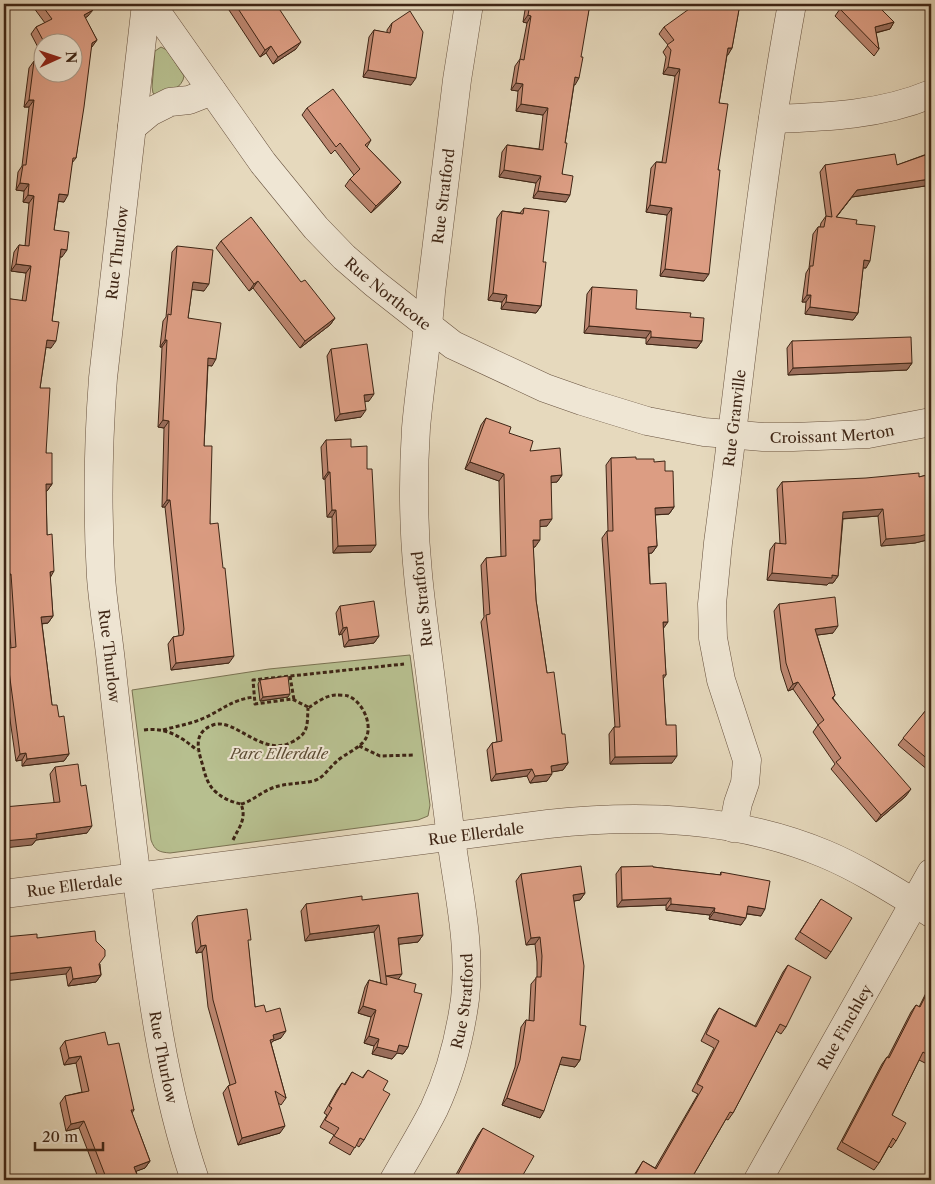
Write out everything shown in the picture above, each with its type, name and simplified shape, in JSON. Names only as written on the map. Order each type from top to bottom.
[{"type":"street","name":"Rue Thurlow","points":[[146,4],[103,378],[100,424],[99,506],[102,579],[136,878],[161,1041],[180,1128],[195,1180]]},
{"type":"street","name":"Rue Northcote","points":[[151,4],[263,163],[316,228],[344,257],[374,283],[452,345],[545,388],[582,401],[647,421],[704,432],[732,434]]},
{"type":"street","name":"Rue Stratford","points":[[394,1180],[440,1096],[454,1055],[463,1012],[466,983],[466,950],[418,574],[414,522],[414,469],[416,425],[429,326],[431,292],[457,80],[469,4]]},
{"type":"street","name":"Rue Granville","points":[[733,828],[738,803],[745,784],[747,760],[746,752],[731,714],[721,680],[713,638],[714,574],[773,119],[792,4]]},
{"type":"street","points":[[132,127],[150,112],[170,102],[189,100],[212,90]]},
{"type":"street","points":[[773,119],[853,114],[892,108],[931,94]]},
{"type":"street","name":"Croissant Merton","points":[[732,434],[793,437],[868,434],[931,422]]},
{"type":"street","name":"Rue Ellerdale","points":[[4,894],[556,823],[617,818],[666,819],[769,835],[827,855],[923,908]]},
{"type":"street","name":"Rue Finchley","points":[[758,1180],[923,908],[931,873]]},
{"type":"path","points":[[308,708],[288,698],[255,704],[253,680],[286,678],[290,675],[412,663]]},
{"type":"path","points":[[290,675],[294,700]]},
{"type":"path","points":[[334,695],[348,696],[360,704],[365,714],[368,727],[366,738],[359,746],[336,762],[326,774],[314,780],[274,787],[250,802],[241,804],[227,800],[216,793],[205,777],[197,750],[200,736],[206,728],[216,724],[227,725],[255,741],[271,745],[287,745],[301,737],[306,730],[308,708],[334,695]]},
{"type":"path","points":[[163,730],[194,722],[235,701],[254,697]]},
{"type":"path","points":[[163,730],[165,724]]},
{"type":"path","points":[[138,731],[153,729],[174,733],[197,750]]},
{"type":"path","points":[[359,746],[380,756],[387,757],[424,754]]},
{"type":"path","points":[[232,844],[244,818],[241,804]]},
{"type":"green space","points":[[161,47],[167,50],[184,76],[178,87],[158,97],[153,93],[152,87],[155,51]]},
{"type":"green space","name":"Parc Ellerdale","points":[[410,655],[430,805],[428,816],[418,820],[170,853],[160,851],[154,847],[151,840],[132,690],[269,669]]},
{"type":"building","points":[[41,4],[90,4],[93,10],[84,15],[97,40],[92,43],[76,158],[73,158],[68,195],[59,194],[54,230],[69,232],[67,250],[61,249],[52,321],[59,322],[56,341],[47,340],[40,388],[50,388],[46,453],[52,453],[52,484],[46,484],[47,535],[52,534],[54,571],[50,572],[53,616],[41,617],[52,705],[57,705],[59,717],[64,716],[69,754],[27,759],[26,753],[20,754],[9,671],[4,672],[4,649],[16,647],[11,574],[4,574],[4,298],[26,301],[31,266],[16,264],[19,245],[29,246],[34,196],[28,195],[29,184],[20,183],[23,165],[26,165],[34,100],[29,100],[32,77],[32,82],[82,82],[82,32],[39,32],[36,27],[52,19]]},
{"type":"building","points":[[235,4],[276,4],[301,42],[278,57],[271,46],[265,50]]},
{"type":"building","points":[[530,4],[590,4],[581,57],[583,57],[579,78],[575,77],[565,143],[567,143],[562,174],[573,176],[570,195],[538,191],[541,176],[504,170],[507,145],[543,150],[548,108],[521,104],[523,84],[516,83],[520,59],[524,60],[531,16],[528,15]]},
{"type":"building","points":[[696,4],[740,4],[732,48],[728,48],[719,103],[728,104],[718,170],[720,170],[709,274],[665,269],[672,208],[650,205],[656,162],[666,163],[680,69],[668,67],[671,50],[667,45],[674,40],[664,27]]},
{"type":"building","points":[[845,4],[876,4],[894,22],[875,27],[879,49],[840,9]]},
{"type":"building","points":[[410,11],[423,32],[416,78],[368,70],[374,30],[390,33],[392,23]]},
{"type":"building","points":[[333,89],[371,140],[365,145],[401,182],[376,206],[350,179],[360,169],[340,143],[336,147],[307,108]]},
{"type":"building","points":[[931,153],[931,181],[930,179],[857,190],[836,217],[857,220],[856,224],[875,226],[870,261],[864,260],[858,313],[810,307],[811,295],[807,295],[810,266],[813,266],[818,227],[824,227],[826,216],[832,217],[825,165],[895,154],[897,165]]},
{"type":"building","points":[[524,208],[549,211],[543,262],[546,262],[541,306],[506,302],[507,295],[493,293],[502,211],[523,214]]},
{"type":"building","points":[[251,217],[301,282],[305,280],[335,318],[305,341],[258,281],[254,284],[221,241]]},
{"type":"building","points":[[177,246],[213,250],[209,284],[193,282],[188,318],[221,323],[216,359],[208,358],[204,446],[212,446],[210,524],[218,523],[223,568],[225,568],[234,656],[176,663],[173,637],[183,635],[184,629],[170,500],[167,500],[169,421],[163,420],[167,340],[165,340],[168,314],[171,315]]},
{"type":"building","points":[[592,287],[637,290],[636,309],[691,313],[690,317],[704,318],[702,341],[651,337],[651,331],[589,326]]},
{"type":"building","points":[[911,337],[912,363],[793,368],[792,341]]},
{"type":"building","points":[[367,344],[374,394],[364,395],[366,410],[340,414],[331,349]]},
{"type":"building","points":[[486,418],[511,427],[509,433],[533,441],[530,451],[560,448],[562,475],[551,476],[552,519],[540,520],[540,540],[533,540],[536,600],[547,673],[554,672],[562,734],[565,734],[568,763],[551,766],[552,774],[535,776],[532,769],[496,774],[492,743],[502,741],[486,615],[490,614],[486,558],[506,556],[504,474],[470,462]]},
{"type":"building","points":[[351,439],[351,447],[367,446],[367,469],[372,469],[376,545],[338,546],[336,510],[332,510],[326,440]]},
{"type":"building","points":[[636,457],[636,459],[654,459],[654,462],[665,461],[665,471],[673,471],[674,507],[655,508],[657,546],[648,547],[650,584],[666,583],[668,622],[663,622],[666,675],[663,675],[666,725],[676,725],[677,756],[615,757],[614,727],[620,727],[607,531],[613,531],[611,458]]},
{"type":"building","points":[[919,473],[919,477],[931,474],[931,533],[920,536],[886,539],[883,509],[843,512],[838,576],[832,575],[832,578],[772,573],[775,543],[786,544],[782,482],[866,478]]},
{"type":"building","points":[[835,597],[838,626],[815,629],[835,695],[832,698],[911,789],[881,815],[836,762],[841,758],[818,725],[824,720],[798,682],[793,684],[786,663],[779,604]]},
{"type":"building","points":[[374,601],[379,636],[349,640],[347,627],[343,628],[340,606]]},
{"type":"building","points":[[288,676],[290,694],[263,697],[260,680]]},
{"type":"building","points":[[931,704],[931,762],[903,738]]},
{"type":"building","points":[[78,764],[81,786],[86,785],[92,826],[36,834],[37,838],[4,841],[4,807],[60,802],[55,767]]},
{"type":"building","points":[[581,866],[585,893],[573,895],[584,966],[580,1025],[586,1026],[580,1060],[562,1057],[544,1111],[507,1098],[520,1060],[526,1020],[534,1021],[536,977],[541,977],[542,956],[540,937],[531,938],[521,874]]},
{"type":"building","points":[[653,866],[721,875],[721,872],[770,881],[765,909],[748,906],[746,918],[714,912],[715,908],[671,904],[671,898],[622,900],[621,867]]},
{"type":"building","points":[[418,893],[423,935],[398,938],[402,974],[386,976],[416,984],[414,992],[422,994],[408,1047],[399,1045],[397,1052],[377,1047],[379,1039],[369,1036],[376,1010],[363,1006],[369,980],[387,985],[379,925],[310,934],[306,904],[362,896],[362,900]]},
{"type":"building","points":[[821,899],[852,918],[831,952],[800,932]]},
{"type":"building","points":[[247,909],[251,940],[248,940],[255,1007],[264,1005],[266,1012],[280,1008],[286,1031],[273,1035],[274,1039],[270,1040],[286,1098],[275,1091],[285,1126],[242,1138],[228,1086],[236,1083],[213,1000],[206,945],[201,946],[197,916]]},
{"type":"building","points":[[95,931],[96,941],[105,950],[105,956],[99,964],[101,975],[73,979],[71,967],[4,974],[4,937],[37,934],[37,938]]},
{"type":"building","points":[[788,965],[811,977],[786,1027],[780,1024],[733,1113],[730,1112],[694,1174],[699,1177],[697,1180],[633,1179],[643,1161],[656,1169],[703,1087],[697,1084],[719,1041],[706,1034],[719,1008],[756,1027]]},
{"type":"building","points":[[931,985],[931,1057],[923,1052],[892,1115],[906,1123],[896,1141],[893,1138],[879,1163],[842,1142],[916,1005],[920,1007]]},
{"type":"building","points":[[105,1032],[108,1045],[119,1043],[134,1110],[131,1110],[150,1161],[134,1167],[139,1180],[107,1180],[84,1121],[71,1124],[65,1096],[89,1091],[81,1056],[69,1058],[65,1041]]},
{"type":"building","points":[[368,1070],[388,1081],[383,1090],[390,1094],[364,1140],[360,1138],[355,1148],[334,1136],[339,1128],[325,1120],[332,1108],[329,1106],[342,1083],[345,1085],[352,1072],[363,1078]]},
{"type":"building","points":[[483,1128],[534,1156],[520,1180],[460,1180],[456,1178]]}]
